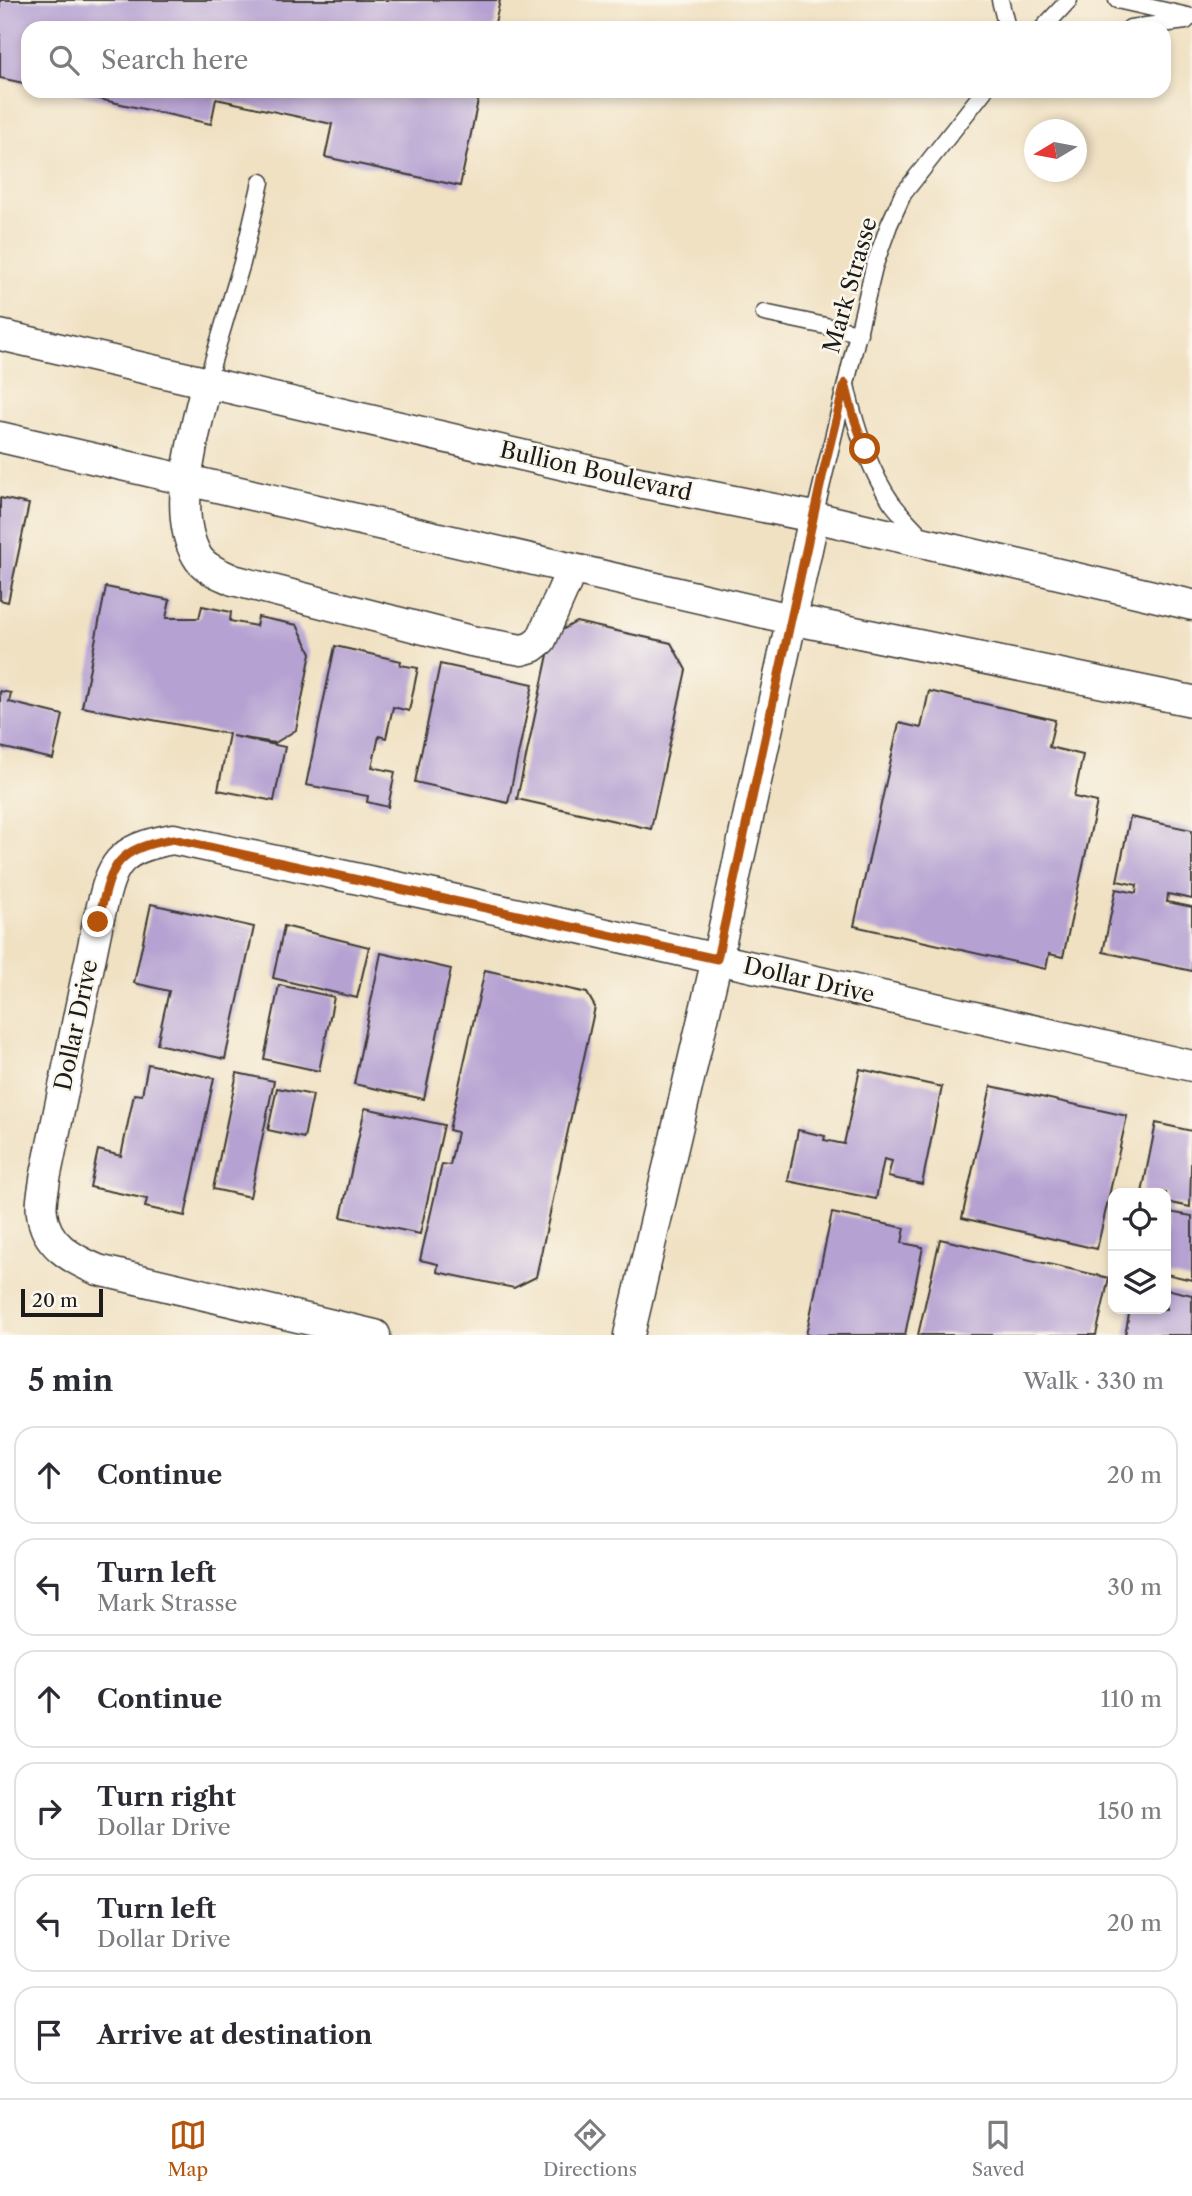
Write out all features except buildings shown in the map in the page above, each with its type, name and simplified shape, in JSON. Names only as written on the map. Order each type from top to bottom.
[{"type":"street","name":"Bullion Boulevard","points":[[0,335],[643,483],[814,517],[1192,605]]},
{"type":"street","points":[[207,381],[185,478],[186,514],[197,557],[214,571],[233,580],[471,640],[522,650],[532,647],[547,631],[572,569]]},
{"type":"street","points":[[0,437],[791,619],[1192,701]]},
{"type":"street","points":[[629,1335],[717,959],[814,517]]},
{"type":"street","name":"Dollar Drive","points":[[375,1335],[98,1270],[76,1261],[60,1249],[47,1234],[41,1212],[45,1179],[98,922],[108,880],[119,860],[132,849],[173,839],[1192,1066]]},
{"type":"lane","points":[[1000,0],[1005,21]]},
{"type":"lane","points":[[1050,21],[1069,0]]},
{"type":"lane","points":[[1118,0],[1192,19]]},
{"type":"lane","points":[[1184,0],[1192,11]]},
{"type":"lane","points":[[1171,22],[1192,19]]},
{"type":"lane","name":"Mark Strasse","points":[[814,517],[874,267],[903,194],[980,98]]},
{"type":"lane","points":[[207,381],[242,263],[261,182]]},
{"type":"lane","points":[[764,313],[859,333]]},
{"type":"lane","points":[[845,383],[853,415],[880,480],[892,503],[929,544]]},
{"type":"route","points":[[98,922],[108,880],[119,860],[132,849],[173,839],[717,959],[845,383],[865,449]]}]
